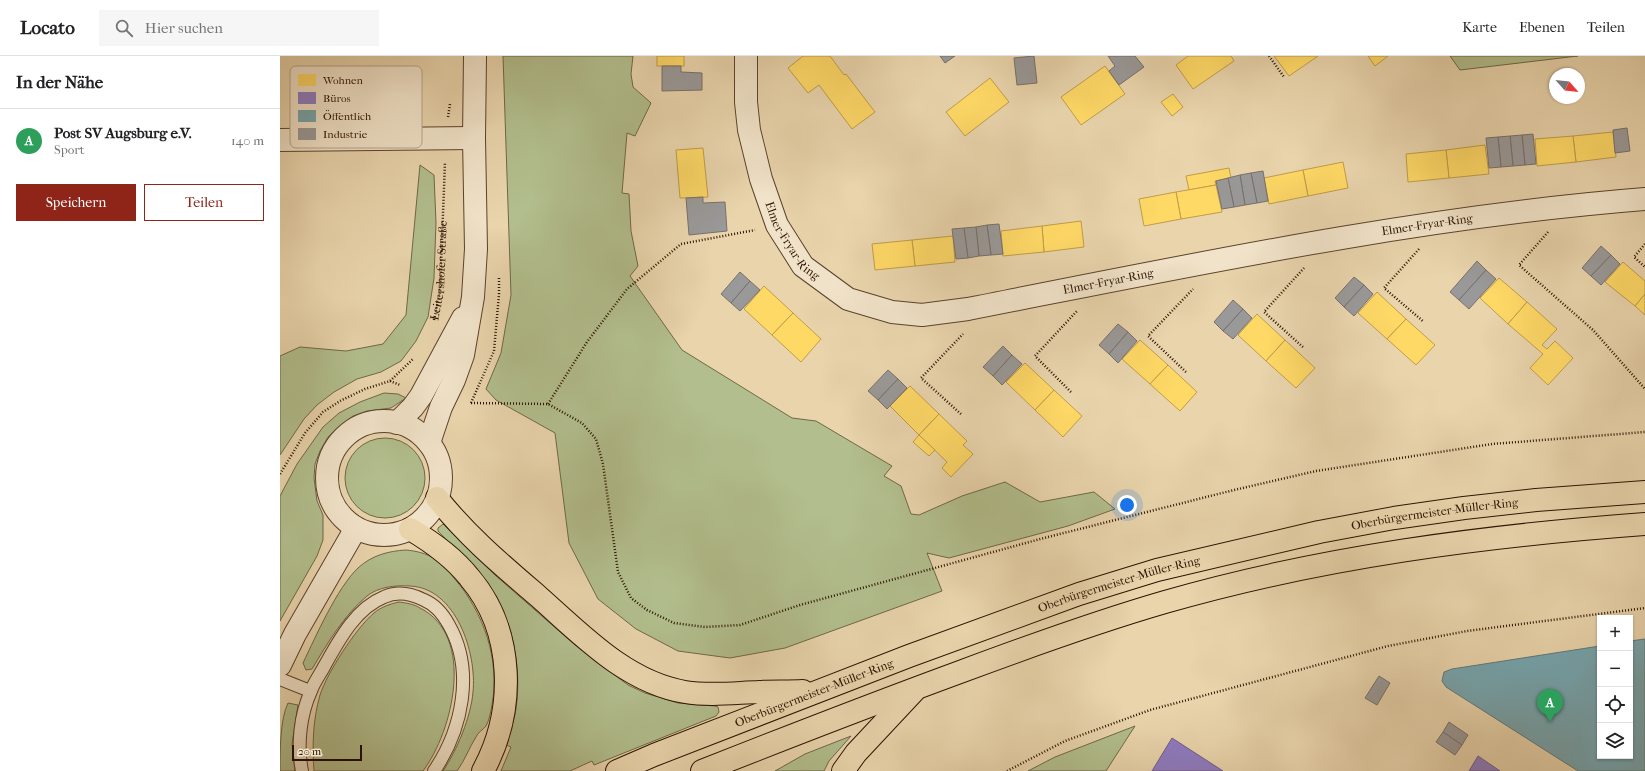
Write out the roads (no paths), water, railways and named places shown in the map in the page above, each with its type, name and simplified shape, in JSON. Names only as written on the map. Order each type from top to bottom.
[{"type":"highway","name":"Oberbürgermeister-Müller-Ring","points":[[617,771],[816,691],[909,656],[1072,597],[1157,570],[1312,533],[1394,518],[1536,500],[1645,492]]},
{"type":"highway","points":[[437,498],[456,522],[492,556],[609,657],[641,677],[662,686],[684,692],[716,695],[757,692],[816,691]]},
{"type":"highway","points":[[702,771],[917,688],[1097,624],[1165,602],[1248,581],[1398,550],[1538,533],[1645,524]]},
{"type":"highway","points":[[410,529],[438,547],[453,559],[470,577],[494,614],[505,662],[507,686],[505,709],[499,734],[490,758],[483,771]]},
{"type":"highway","points":[[843,771],[856,753],[917,688]]},
{"type":"street","points":[[429,443],[441,407],[454,380],[463,355],[473,297],[476,249],[474,138],[476,56]]},
{"type":"street","name":"Elmer-Fryar-Ring","points":[[746,56],[746,102],[749,130],[761,179],[777,225],[803,266],[848,299],[892,312],[922,315],[968,309],[1299,246],[1418,226],[1569,205],[1645,199]]},
{"type":"street","points":[[422,139],[474,138]]},
{"type":"street","points":[[280,140],[290,140]]},
{"type":"street","points":[[397,423],[413,407],[421,396],[473,297]]},
{"type":"street","points":[[383,422],[397,423],[411,428],[429,443],[437,457],[440,473],[440,488],[433,508],[424,520],[410,529],[395,535],[377,535],[356,528],[343,518],[333,504],[329,494],[327,472],[335,449],[353,430],[366,424],[383,422]]},
{"type":"street","points":[[280,665],[295,634],[356,528]]},
{"type":"lane","points":[[302,771],[300,760],[300,737],[310,691],[351,624],[366,608],[384,597],[399,593],[415,596],[431,603],[445,617],[454,634],[460,654],[463,673],[463,693],[459,714],[453,736],[444,756],[434,771]]},
{"type":"lane","points":[[280,679],[310,691]]},
{"type":"place","name":"Post SV Augsburg e.V.","points":[[1550,722]]}]
